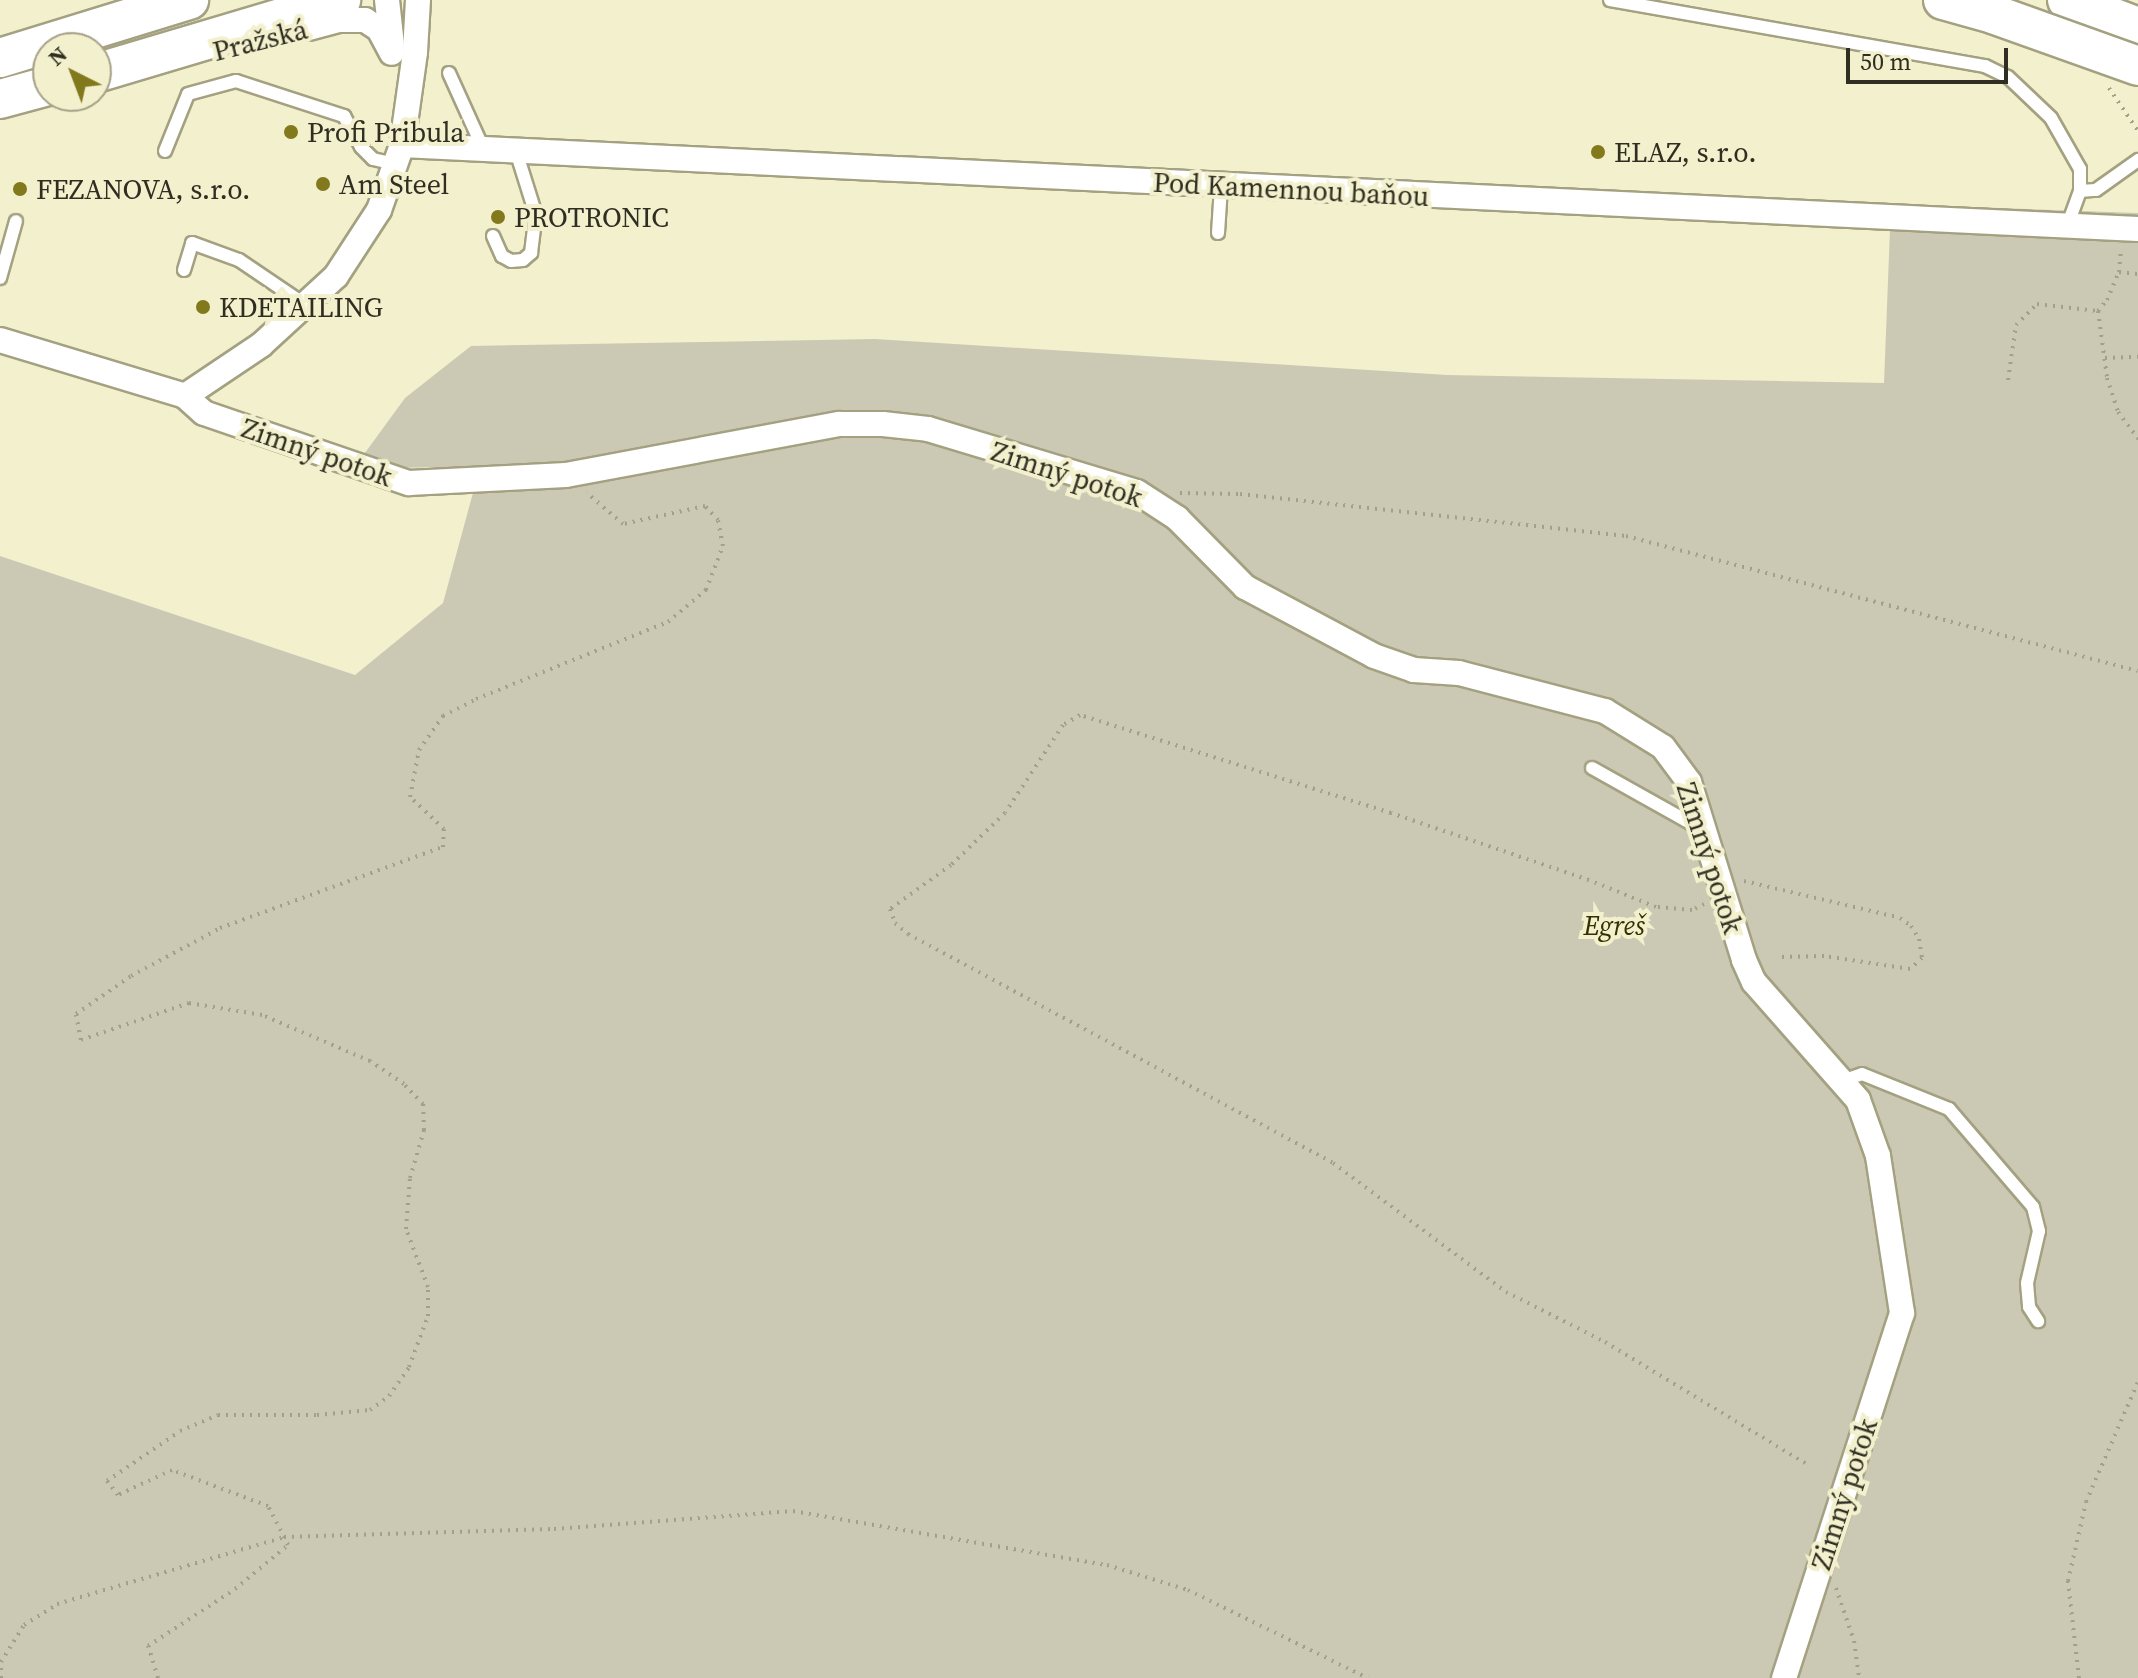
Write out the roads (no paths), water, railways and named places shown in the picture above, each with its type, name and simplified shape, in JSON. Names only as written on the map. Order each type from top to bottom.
[{"type":"main road","name":"Pražská","points":[[85,32],[189,0]]},
{"type":"main road","name":"Pražská","points":[[112,68],[341,0]]},
{"type":"main road","points":[[1943,0],[1993,14],[2138,66]]},
{"type":"main road","points":[[2067,0],[2138,27]]},
{"type":"main road","name":"Pražská","points":[[0,58],[32,48]]},
{"type":"main road","points":[[0,99],[32,90]]},
{"type":"street","points":[[387,0],[392,53],[407,110]]},
{"type":"street","points":[[0,340],[185,396],[261,345],[336,276],[370,223],[398,155],[407,110],[418,0]]},
{"type":"street","name":"Pražská","points":[[112,69],[219,52],[355,19],[377,26],[392,53]]},
{"type":"street","name":"Pod Kamennou baňou","points":[[398,155],[516,151],[2131,229]]},
{"type":"street","name":"Zimný potok","points":[[185,396],[204,413],[409,483],[566,475],[839,424],[883,424],[928,429],[1137,492],[1177,518],[1245,587],[1374,656],[1414,670],[1459,673],[1605,711],[1663,747],[1689,782],[1754,982],[1858,1100],[1878,1156],[1902,1313],[1784,1678]]},
{"type":"lane","points":[[80,32],[136,0]]},
{"type":"lane","points":[[1610,0],[1985,66],[2008,77],[2051,118],[2080,169],[2080,191],[2066,227]]},
{"type":"lane","points":[[449,73],[484,150]]},
{"type":"lane","name":"Pod Kamennou baňou","points":[[165,151],[188,94],[236,81],[344,116],[361,147],[373,159],[398,155]]},
{"type":"lane","points":[[0,111],[32,94]]},
{"type":"lane","points":[[493,236],[502,256],[511,261],[523,260],[531,253],[536,215],[516,151]]},
{"type":"lane","points":[[2080,191],[2096,190],[2138,160]]},
{"type":"lane","points":[[1218,233],[1221,186]]},
{"type":"lane","points":[[0,278],[16,221]]},
{"type":"lane","points":[[184,270],[192,243],[239,260],[304,304]]},
{"type":"lane","points":[[1592,768],[1704,830]]},
{"type":"lane","points":[[1842,1081],[1862,1074],[1949,1109],[1963,1122],[1991,1162],[2009,1177],[2033,1207],[2039,1231],[2027,1283],[2029,1307],[2038,1321]]},
{"type":"place","name":"Profi Pribula","points":[[291,132]]},
{"type":"place","name":"ELAZ, s.r.o.","points":[[1598,152]]},
{"type":"place","name":"Am Steel","points":[[323,184]]},
{"type":"place","name":"FEZANOVA, s.r.o.","points":[[20,189]]},
{"type":"place","name":"PROTRONIC","points":[[498,217]]},
{"type":"place","name":"KDETAILING","points":[[203,307]]},
{"type":"park label","name":"Egreš","points":[[1614,925]]}]
